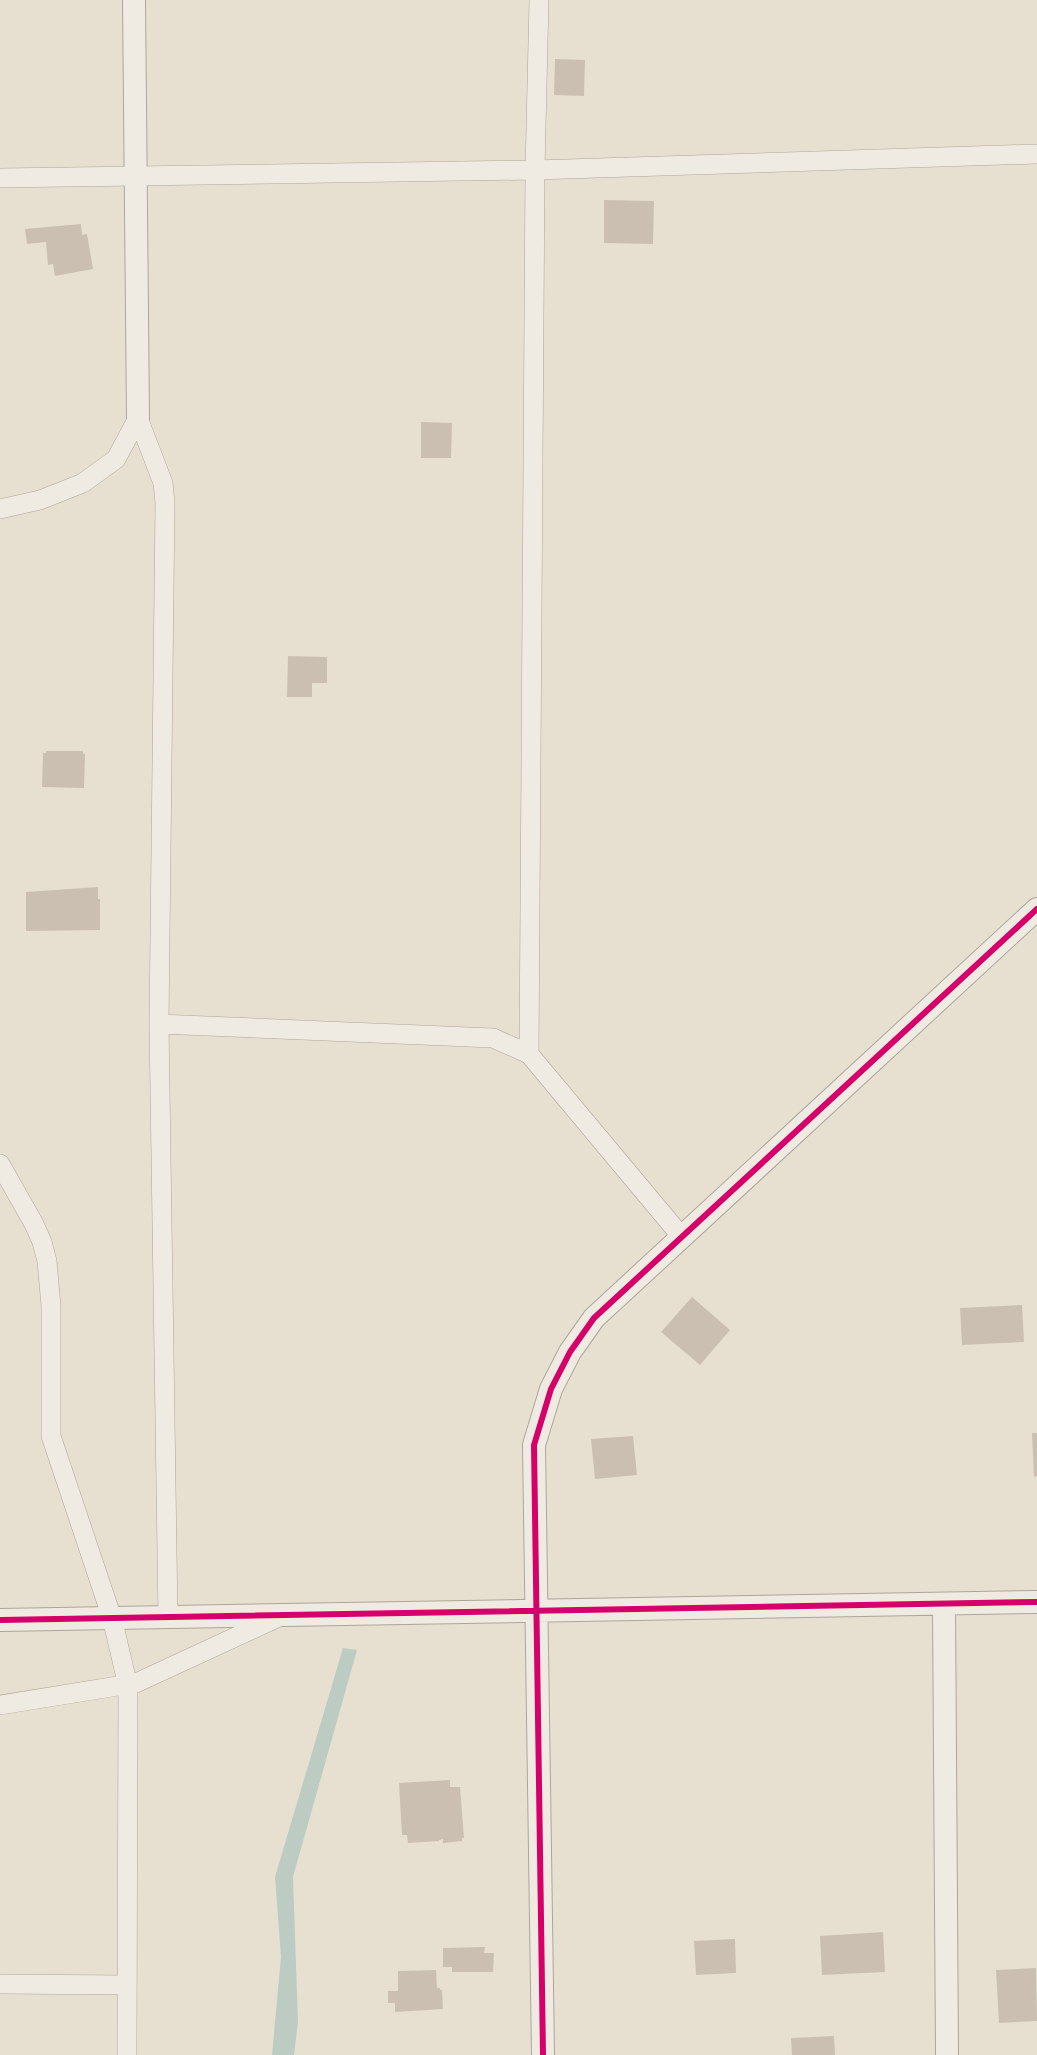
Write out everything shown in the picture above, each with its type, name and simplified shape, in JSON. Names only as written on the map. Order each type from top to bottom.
[{"type":"street","points":[[134,0],[138,418]]},
{"type":"street","points":[[543,2055],[534,1445],[551,1389],[570,1352],[594,1318],[681,1236],[1037,909]]},
{"type":"street","points":[[0,1620],[1037,1602]]},
{"type":"street","points":[[944,1604],[947,2055]]},
{"type":"lane","points":[[529,1054],[535,170],[539,0]]},
{"type":"lane","points":[[0,178],[535,170],[1037,154]]},
{"type":"lane","points":[[0,509],[40,500],[83,483],[116,459],[138,418]]},
{"type":"lane","points":[[138,418],[164,483],[165,503],[159,1024],[168,1617]]},
{"type":"lane","points":[[159,1024],[493,1038],[529,1054],[681,1236]]},
{"type":"lane","points":[[0,1164],[34,1224],[42,1242],[47,1261],[51,1306],[52,1436],[112,1618],[128,1686],[127,2055]]},
{"type":"lane","points":[[0,1705],[128,1686],[284,1614]]},
{"type":"lane","points":[[0,1984],[127,1985]]},
{"type":"shaded area","points":[[343,1648],[357,1650],[293,1877],[298,2022],[294,2055],[272,2055],[281,1957],[275,1877]]},
{"type":"building","points":[[555,59],[585,60],[584,96],[554,95]]},
{"type":"building","points":[[604,200],[654,201],[653,244],[604,243]]},
{"type":"building","points":[[81,224],[82,235],[87,234],[93,269],[55,276],[53,264],[48,265],[46,242],[27,244],[25,229]]},
{"type":"building","points":[[421,422],[452,423],[451,458],[421,458]]},
{"type":"building","points":[[288,656],[327,657],[327,683],[312,683],[312,697],[287,697]]},
{"type":"building","points":[[46,751],[83,751],[83,754],[85,754],[84,788],[42,787],[43,753],[46,753]]},
{"type":"building","points":[[98,887],[98,899],[100,899],[100,930],[26,931],[26,892]]},
{"type":"building","points":[[692,1297],[730,1330],[700,1365],[661,1332]]},
{"type":"building","points":[[1022,1305],[1024,1342],[962,1345],[960,1308]]},
{"type":"building","points":[[1032,1433],[1037,1433],[1037,1476],[1034,1477]]},
{"type":"building","points":[[633,1436],[637,1475],[595,1479],[591,1439]]},
{"type":"building","points":[[450,1780],[450,1787],[460,1787],[464,1838],[462,1838],[462,1841],[443,1843],[443,1839],[439,1841],[408,1843],[407,1835],[402,1835],[399,1783]]},
{"type":"building","points":[[883,1932],[885,1972],[822,1975],[820,1936]]},
{"type":"building","points":[[735,1939],[736,1973],[696,1975],[694,1941]]},
{"type":"building","points":[[485,1947],[484,1953],[494,1953],[493,1972],[452,1972],[452,1967],[443,1967],[443,1948]]},
{"type":"building","points":[[1036,1968],[1037,2021],[999,2023],[996,1970]]},
{"type":"building","points":[[436,1970],[437,1988],[442,1990],[443,2009],[395,2012],[395,2003],[388,2003],[388,1991],[398,1991],[398,1971]]},
{"type":"building","points":[[834,2036],[835,2055],[792,2055],[791,2038]]},
{"type":"cycle path","points":[[543,2055],[534,1445],[551,1389],[570,1352],[594,1318],[1037,909]]},
{"type":"cycle path","points":[[0,1620],[1037,1602]]}]
